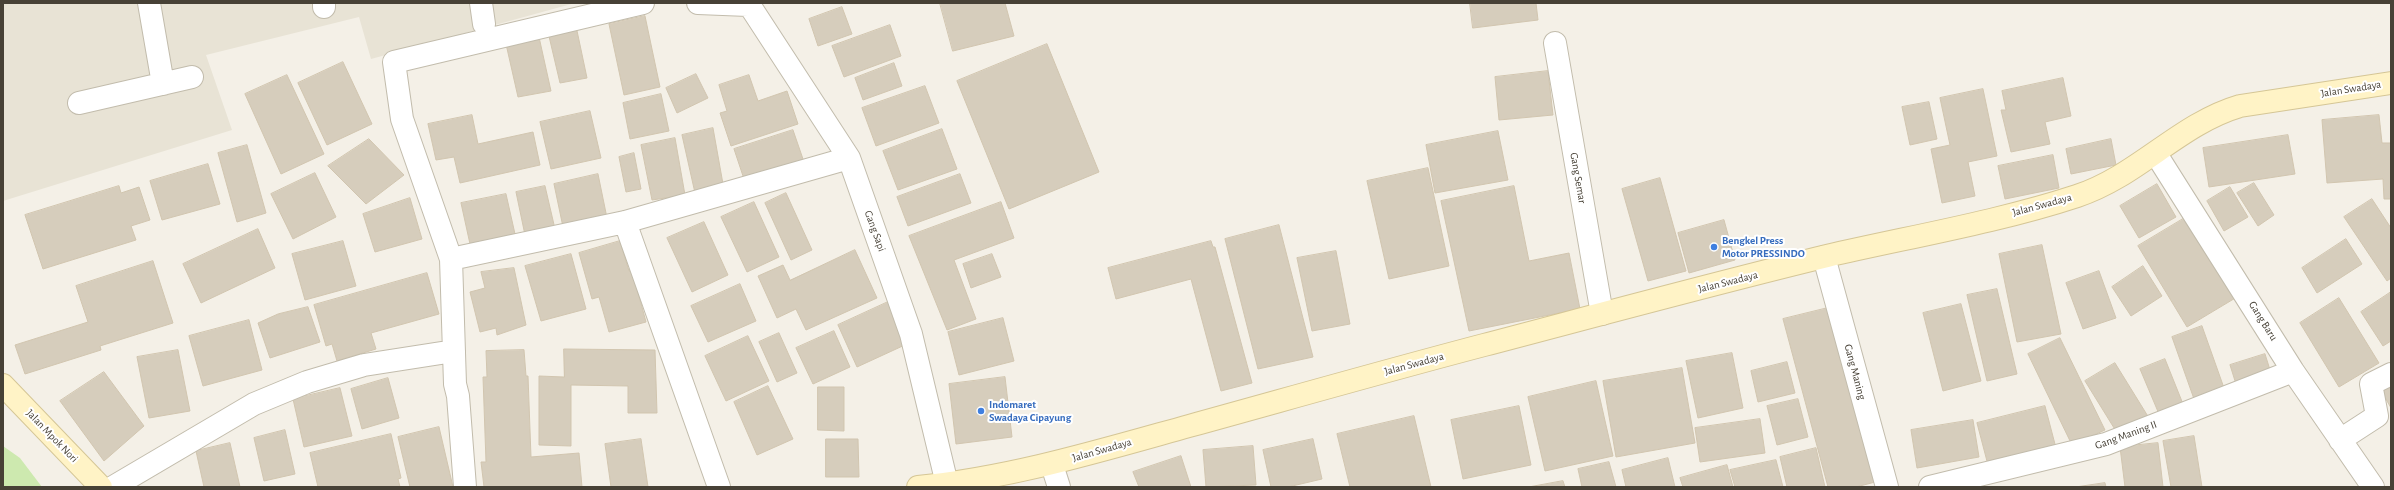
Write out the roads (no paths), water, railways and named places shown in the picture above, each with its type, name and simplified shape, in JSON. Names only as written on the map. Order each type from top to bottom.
[{"type":"main road","name":"Jalan Swadaya","points":[[918,487],[946,484],[1052,465],[1382,372],[1602,314],[1824,257],[2044,206],[2081,195],[2125,174],[2156,154],[2196,124],[2216,113],[2234,108],[2391,83]]},
{"type":"main road","name":"Jalan Mpok Nori","points":[[3,385],[101,487]]},
{"type":"street","points":[[149,3],[163,84]]},
{"type":"street","points":[[480,3],[484,24]]},
{"type":"street","points":[[465,487],[458,396],[455,384],[451,259],[402,119],[394,62],[643,3]]},
{"type":"street","points":[[698,3],[748,4]]},
{"type":"street","name":"Gang Sapi","points":[[748,4],[849,158],[911,334],[946,484]]},
{"type":"street","name":"Gang Semar","points":[[1555,43],[1602,314]]},
{"type":"street","points":[[79,103],[192,77]]},
{"type":"street","name":"Gang Baru","points":[[2156,154],[2293,371],[2373,487]]},
{"type":"street","points":[[451,259],[625,222],[849,158]]},
{"type":"street","points":[[625,222],[719,487]]},
{"type":"street","name":"Gang Maning","points":[[1824,257],[1887,487]]},
{"type":"street","points":[[113,487],[254,404],[307,382],[364,365],[454,351]]},
{"type":"street","name":"Gang Maning II","points":[[1930,487],[2106,444],[2293,371]]},
{"type":"street","points":[[2340,440],[2377,416],[2371,384],[2391,374]]},
{"type":"street","points":[[1052,465],[1059,487]]},
{"type":"place","name":"Bengkel Press Motor PRESSINDO","points":[[1714,247]]},
{"type":"place","name":"Indomaret Swadaya Cipayung","points":[[981,411]]}]
